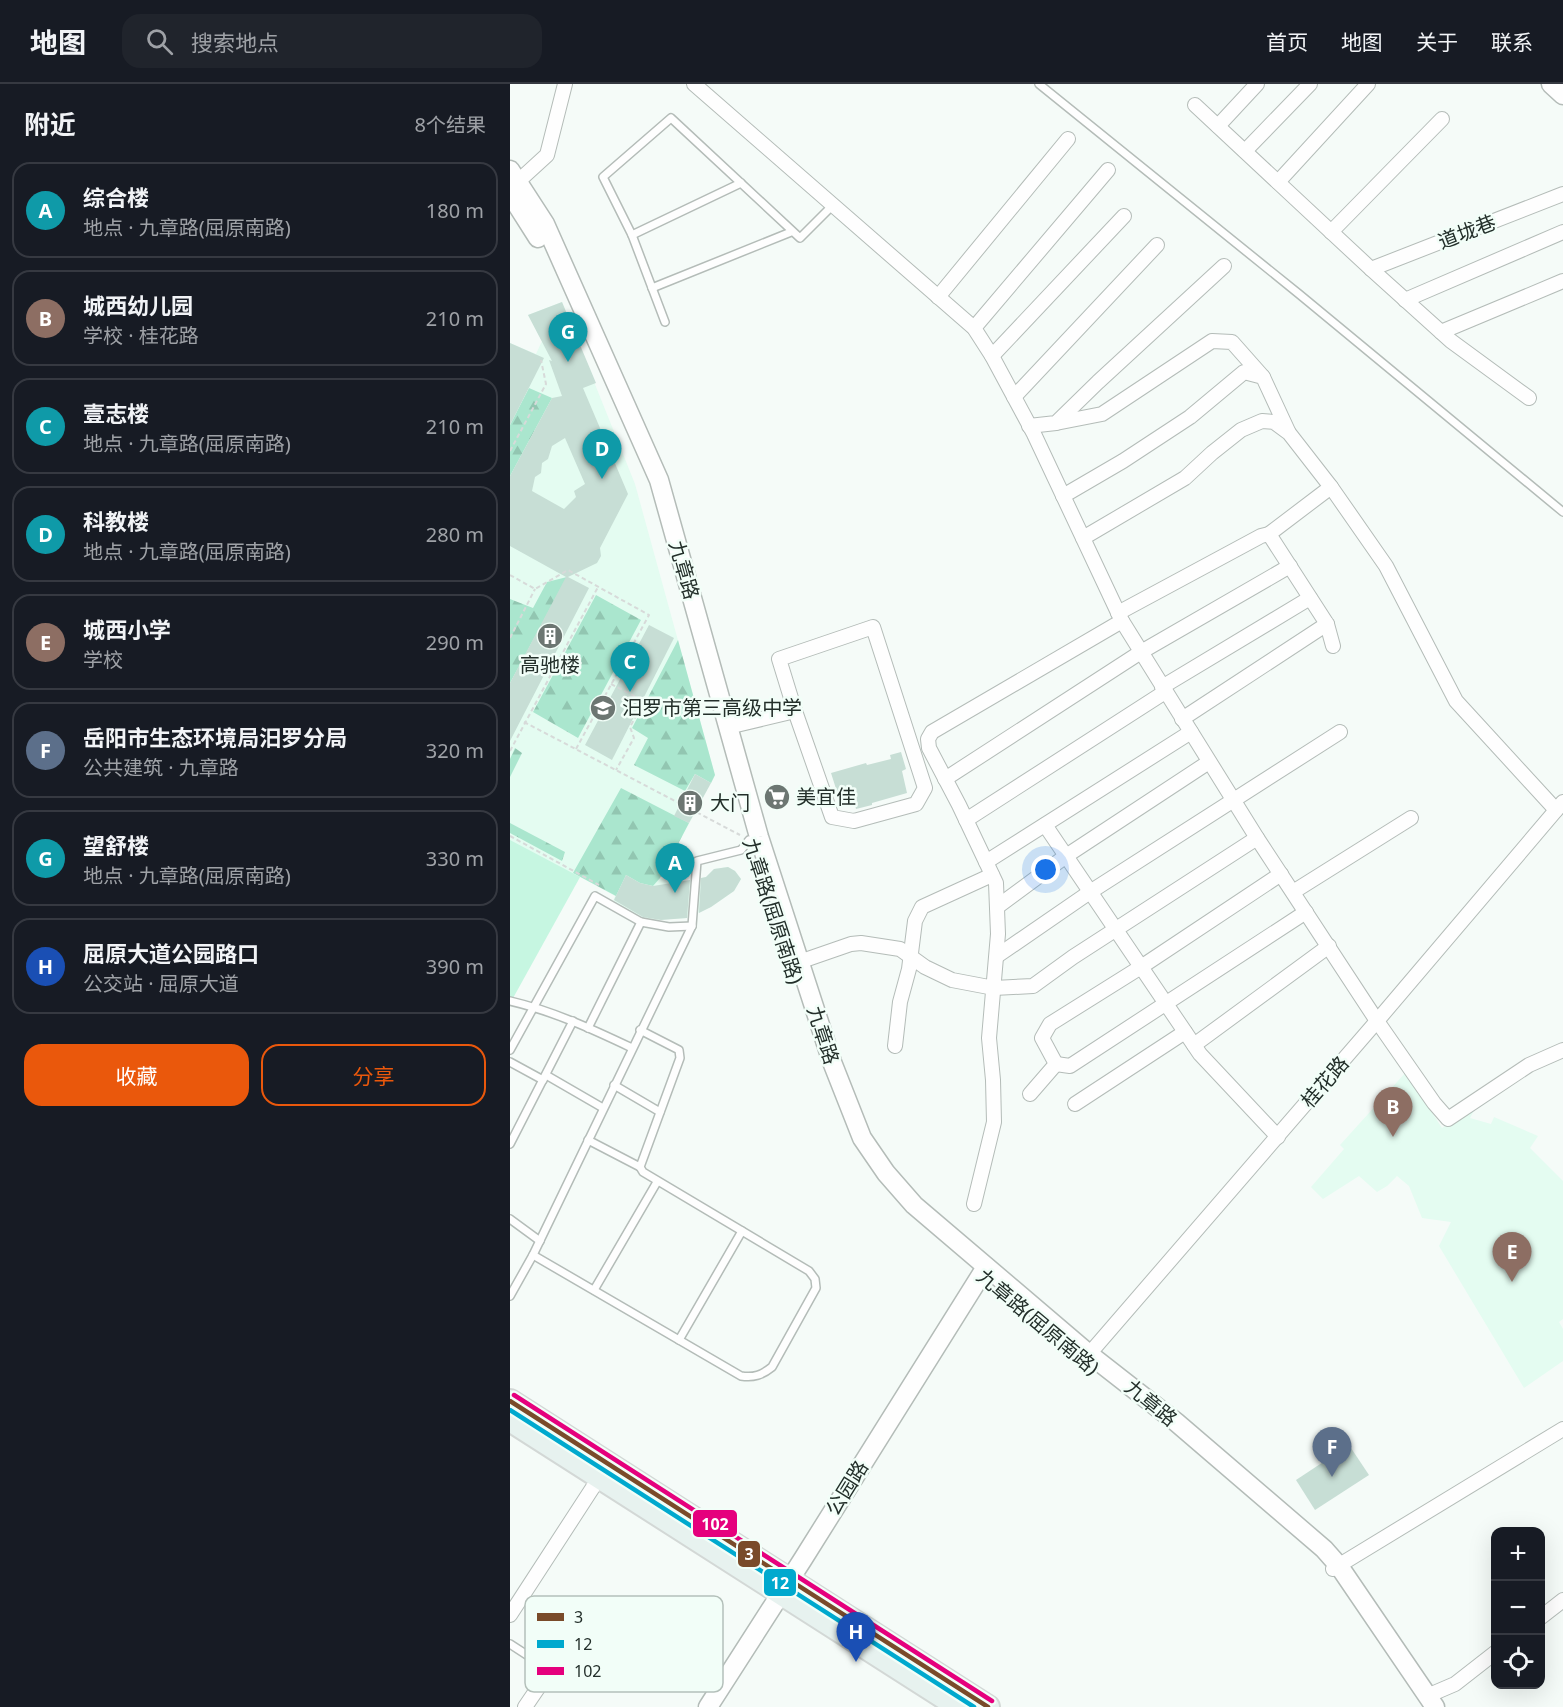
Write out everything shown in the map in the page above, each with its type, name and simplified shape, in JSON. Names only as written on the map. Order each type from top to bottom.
[{"type":"main road","points":[[510,1401],[786,1586],[959,1707]]},
{"type":"main road","points":[[510,1420],[599,1478],[988,1707]]},
{"type":"street","points":[[512,184],[547,155],[565,84]]},
{"type":"street","points":[[694,84],[974,328],[992,356],[1029,426],[1120,617],[1232,799],[1377,1022],[1434,1103],[1448,1119],[1529,1065],[1563,1050]]},
{"type":"street","points":[[1218,126],[1257,84]]},
{"type":"street","points":[[1245,151],[1310,84]]},
{"type":"street","points":[[1278,182],[1368,84]]},
{"type":"street","points":[[1551,84],[1563,95]]},
{"type":"street","points":[[1195,105],[1441,332],[1529,398]]},
{"type":"street","points":[[1331,232],[1442,119]]},
{"type":"street","points":[[938,297],[1068,139]]},
{"type":"street","points":[[974,328],[1108,170]]},
{"type":"street","name":"九章路","points":[[512,184],[545,224],[659,480],[759,837],[832,1062],[862,1138],[886,1173],[914,1205],[983,1271],[1086,1357],[1176,1422],[1308,1534],[1336,1568],[1426,1704]]},
{"type":"street","name":"九章路(屈原南路)","points":[[512,184],[536,232],[648,484],[749,840],[838,1106],[857,1146],[881,1183],[907,1212],[983,1271]]},
{"type":"street","name":"道垅巷","points":[[1371,269],[1563,194]]},
{"type":"street","points":[[992,356],[1124,216]]},
{"type":"street","points":[[1405,300],[1563,232]]},
{"type":"street","points":[[1014,397],[1157,245]]},
{"type":"street","points":[[1056,423],[1224,267]]},
{"type":"street","points":[[1441,332],[1563,281]]},
{"type":"street","points":[[1029,426],[1102,414],[1212,340],[1232,342],[1263,377],[1288,433]]},
{"type":"street","points":[[1063,496],[1123,461],[1190,417],[1244,372],[1263,377]]},
{"type":"street","points":[[1083,538],[1185,478],[1241,430],[1262,422],[1274,422],[1288,433],[1331,487],[1386,567],[1456,701],[1560,806]]},
{"type":"street","points":[[974,1204],[994,1122],[989,1038],[997,956],[996,883],[929,748],[928,739],[932,732],[1120,617],[1261,536],[1269,534],[1331,487]]},
{"type":"street","points":[[1269,534],[1328,624],[1333,646]]},
{"type":"street","points":[[945,779],[1141,652],[1290,566]]},
{"type":"street","points":[[966,820],[1164,689],[1310,598]]},
{"type":"street","points":[[1182,719],[1328,624]]},
{"type":"street","points":[[873,627],[925,788],[915,804],[854,821],[832,817],[795,711],[779,659],[873,627]]},
{"type":"street","points":[[728,727],[795,711]]},
{"type":"street","points":[[895,1046],[900,1002],[909,969],[915,921],[922,908],[989,869],[1045,825],[1191,732]]},
{"type":"street","points":[[997,956],[1232,799],[1340,732]]},
{"type":"street","points":[[997,907],[1066,856],[1209,762]]},
{"type":"street","name":"桂花路","points":[[1086,1357],[1377,1022],[1560,806]]},
{"type":"street","points":[[1293,892],[1412,818]]},
{"type":"street","points":[[1045,825],[1194,1045],[1278,1137]]},
{"type":"street","points":[[799,962],[851,944],[861,943],[900,949],[937,974],[952,980],[994,988],[1033,986],[1257,838]]},
{"type":"street","points":[[1056,1064],[1042,1038],[1050,1024],[1281,874]]},
{"type":"street","points":[[1056,1064],[1070,1066],[1306,912]]},
{"type":"street","points":[[1194,1045],[1329,946]]},
{"type":"street","points":[[1075,1104],[1185,1032]]},
{"type":"street","points":[[1030,1094],[1056,1064]]},
{"type":"street","name":"公园路","points":[[723,1684],[983,1271]]},
{"type":"street","points":[[1336,1568],[1563,1429]]},
{"type":"street","points":[[510,1615],[599,1478]]},
{"type":"street","points":[[1545,1614],[1563,1600]]},
{"type":"street","points":[[1426,1704],[1491,1657]]},
{"type":"street","points":[[525,1707],[535,1692]]},
{"type":"street","name":"公园路","points":[[708,1707],[718,1692]]},
{"type":"lane","points":[[1039,84],[1299,294],[1563,512]]},
{"type":"lane","points":[[665,322],[632,235],[603,177],[671,118],[800,238],[833,205]]},
{"type":"lane","points":[[632,235],[741,183]]},
{"type":"lane","points":[[652,288],[792,232]]},
{"type":"lane","points":[[510,1296],[540,1241],[692,926],[698,861],[741,850],[749,840]]},
{"type":"lane","points":[[510,1050],[594,896],[641,922],[669,927],[692,926]]},
{"type":"lane","points":[[588,1028],[641,922]]},
{"type":"lane","points":[[510,1001],[573,1021],[632,1048]]},
{"type":"lane","points":[[510,1144],[573,1021]]},
{"type":"lane","points":[[640,1030],[679,1050],[680,1059],[640,1167]]},
{"type":"lane","points":[[510,1062],[603,1108]]},
{"type":"lane","points":[[614,1086],[660,1112]]},
{"type":"lane","points":[[533,1255],[741,1376],[751,1377],[763,1374],[772,1367],[816,1288],[815,1279],[809,1271],[657,1182],[640,1167],[588,1140]]},
{"type":"lane","points":[[594,1290],[657,1182]]},
{"type":"lane","points":[[510,1219],[540,1241]]},
{"type":"lane","points":[[679,1340],[742,1231]]},
{"type":"lane","points":[[510,1644],[525,1654]]},
{"type":"path","points":[[510,451],[546,384],[541,360]]},
{"type":"path","points":[[510,638],[535,589],[568,570],[649,615],[576,749]]},
{"type":"path","points":[[510,575],[535,589]]},
{"type":"path","points":[[510,751],[598,587]]},
{"type":"path","points":[[611,684],[644,701],[630,727],[634,738],[616,770]]},
{"type":"path","points":[[525,722],[749,840]]},
{"type":"path","points":[[510,836],[607,890]]},
{"type":"shaded area","name":"汨罗市第三高级中学","points":[[562,302],[635,484],[715,775],[660,878],[675,884],[706,877],[714,869],[728,867],[735,871],[741,879],[734,891],[711,907],[687,918],[656,920],[635,917],[612,904],[615,896],[580,877],[513,998],[510,997],[510,343],[536,354],[542,341],[528,315]]},
{"type":"shaded area","points":[[1406,1072],[1442,1128],[1477,1105],[1470,1118],[1491,1124],[1494,1117],[1538,1136],[1530,1148],[1563,1181],[1563,1319],[1559,1322],[1563,1329],[1563,1361],[1524,1388],[1439,1246],[1451,1222],[1422,1218],[1409,1186],[1397,1176],[1377,1192],[1359,1176],[1323,1199],[1311,1187],[1344,1149],[1340,1145]]},
{"type":"green space","points":[[529,388],[552,398],[510,476],[510,425]]},
{"type":"green space","points":[[567,577],[510,683],[510,599],[533,608],[547,582]]},
{"type":"green space","points":[[596,595],[641,620],[578,738],[533,712]]},
{"type":"green space","points":[[678,640],[715,775],[711,783],[695,774],[685,791],[634,765],[648,738],[632,728]]},
{"type":"green space","points":[[515,748],[522,753],[510,777],[510,759]]},
{"type":"green space","points":[[621,788],[689,823],[660,878],[653,886],[640,883],[626,875],[616,896],[573,873]]},
{"type":"green space","points":[[510,823],[565,852],[562,861],[510,833]]},
{"type":"green space","points":[[510,840],[580,877],[513,998],[510,997]]},
{"type":"building","points":[[562,302],[596,383],[583,388],[628,494],[600,548],[601,556],[597,563],[568,577],[589,588],[510,741],[510,683],[566,577],[510,546],[510,476],[552,398],[562,396],[549,360],[552,361],[528,315]],"holes":[[[565,438],[585,484],[574,491],[576,497],[564,509],[532,491],[535,477],[541,473],[542,463],[548,459],[552,446]]]},
{"type":"building","points":[[510,343],[544,358],[510,425]]},
{"type":"building","points":[[649,625],[674,638],[612,760],[585,745]]},
{"type":"building","points":[[901,752],[906,769],[902,771],[907,793],[856,809],[851,791],[838,795],[831,773],[891,759],[890,755]]},
{"type":"building","name":"大门","points":[[695,774],[711,783],[689,823],[674,816]]},
{"type":"building","points":[[728,867],[735,871],[741,879],[734,891],[699,913],[701,878],[706,877],[714,869]]},
{"type":"building","points":[[626,875],[640,883],[653,886],[690,880],[687,918],[661,920],[643,917],[614,900]]},
{"type":"building","points":[[1349,1445],[1369,1475],[1315,1510],[1296,1480]]},
{"type":"transit line","name":"102","points":[[514,1395],[992,1701]]},
{"type":"transit line","name":"3","points":[[510,1401],[988,1707]]},
{"type":"transit line","name":"12","points":[[510,1410],[974,1707]]},
{"type":"place","name":"望舒楼","points":[[568,362]]},
{"type":"place","name":"科教楼","points":[[602,479]]},
{"type":"place","name":"高驰楼","points":[[550,636]]},
{"type":"place","name":"壹志楼","points":[[630,692]]},
{"type":"place","name":"汨罗市第三高级中学","points":[[603,708]]},
{"type":"place","name":"美宜佳","points":[[777,797]]},
{"type":"place","name":"大门","points":[[690,803]]},
{"type":"place","name":"综合楼","points":[[675,893]]},
{"type":"place","name":"城西幼儿园","points":[[1393,1137]]},
{"type":"place","name":"城西小学","points":[[1512,1282]]},
{"type":"place","name":"岳阳市生态环境局汨罗分局","points":[[1332,1477]]},
{"type":"place","name":"屈原大道公园路口","points":[[856,1662]]}]
